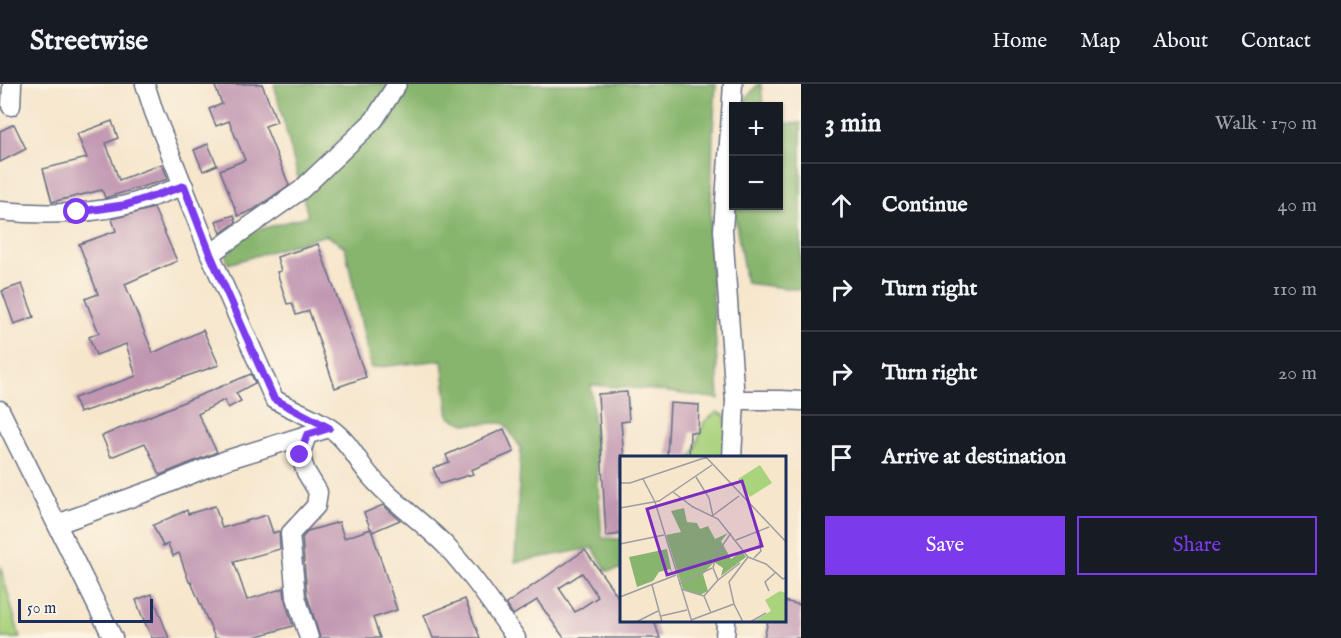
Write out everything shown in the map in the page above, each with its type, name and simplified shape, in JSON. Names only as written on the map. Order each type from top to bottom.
[{"type":"street","points":[[11,106],[12,84]]},
{"type":"street","points":[[145,84],[210,254],[274,399],[329,428],[351,448],[370,476],[446,546],[516,638]]},
{"type":"street","points":[[210,254],[301,190],[374,120],[397,84]]},
{"type":"street","points":[[732,84],[723,230],[735,400],[732,456]]},
{"type":"street","points":[[0,211],[34,214],[77,212],[126,205],[184,186]]},
{"type":"street","points":[[735,400],[801,401]]},
{"type":"street","points":[[0,410],[4,428],[57,524],[113,638]]},
{"type":"street","points":[[57,524],[155,489],[226,460],[329,428]]},
{"type":"street","points":[[307,435],[300,455],[306,472],[318,492],[316,506],[290,534],[296,597],[309,638]]},
{"type":"street","points":[[725,638],[726,623]]},
{"type":"green space","points":[[274,84],[716,84],[710,242],[719,399],[646,389],[591,385],[602,538],[620,539],[620,569],[607,571],[593,548],[515,562],[521,448],[504,423],[465,424],[449,417],[442,360],[371,368],[345,247],[326,235],[228,264],[222,240],[308,216]]},
{"type":"green space","points":[[758,84],[761,84],[763,102],[743,102]]},
{"type":"green space","points":[[801,123],[801,290],[746,283],[734,210],[783,210],[783,124]]},
{"type":"green space","points":[[717,412],[726,416],[727,456],[691,456],[704,422]]},
{"type":"green space","points":[[0,565],[20,638],[0,638]]},
{"type":"building","points":[[214,84],[262,84],[277,122],[265,126],[289,185],[253,210],[238,216],[220,170],[245,160],[229,121],[216,126],[209,109],[222,104]]},
{"type":"building","points":[[112,121],[118,138],[106,143],[119,180],[162,164],[168,179],[105,198],[102,190],[52,202],[43,169],[87,158],[77,134]]},
{"type":"building","points":[[14,124],[26,149],[0,162],[0,131]]},
{"type":"building","points":[[208,144],[217,165],[203,171],[194,150]]},
{"type":"building","points":[[154,208],[177,261],[125,284],[153,353],[203,330],[219,365],[79,413],[74,398],[136,376],[126,344],[96,355],[89,337],[99,333],[85,299],[98,294],[79,244],[116,231],[112,219]]},
{"type":"building","points":[[234,215],[236,222],[221,233],[216,221]]},
{"type":"building","points":[[318,244],[366,377],[335,388],[309,311],[296,315],[292,303],[287,304],[277,272],[281,271],[277,257]]},
{"type":"building","points":[[22,284],[34,317],[14,324],[2,291]]},
{"type":"building","points":[[251,374],[255,383],[236,393],[241,401],[228,408],[224,400],[198,414],[217,452],[160,475],[145,443],[111,457],[102,436]]},
{"type":"building","points":[[627,392],[629,421],[621,422],[624,456],[620,456],[620,534],[606,536],[598,394]]},
{"type":"building","points":[[670,403],[699,405],[698,433],[690,432],[689,456],[667,456]]},
{"type":"building","points":[[504,429],[514,452],[471,470],[473,474],[440,484],[433,468],[449,462],[446,455]]},
{"type":"building","points":[[383,505],[400,520],[372,532],[364,513]]},
{"type":"building","points":[[215,506],[222,528],[267,515],[273,533],[279,531],[280,549],[234,562],[247,600],[284,588],[293,626],[251,638],[215,638],[191,582],[189,582],[179,553],[173,556],[168,544],[163,546],[153,525],[187,510],[188,514]]},
{"type":"building","points":[[339,522],[344,538],[371,529],[397,610],[373,618],[380,638],[320,638],[307,595],[302,538],[308,531]]},
{"type":"building","points":[[585,550],[620,600],[620,623],[655,623],[660,638],[564,638],[537,600],[513,615],[506,604]],"holes":[[[582,573],[598,597],[575,612],[559,588]]]},
{"type":"building","points":[[152,594],[169,638],[152,638],[142,616],[136,600]]},
{"type":"building","points":[[465,599],[480,638],[433,638],[424,615]]},
{"type":"building","points":[[786,601],[801,605],[801,638],[764,638],[768,623],[786,623]]},
{"type":"route","points":[[77,212],[126,205],[184,186],[210,254],[274,399],[329,428],[307,435],[300,455]]}]
